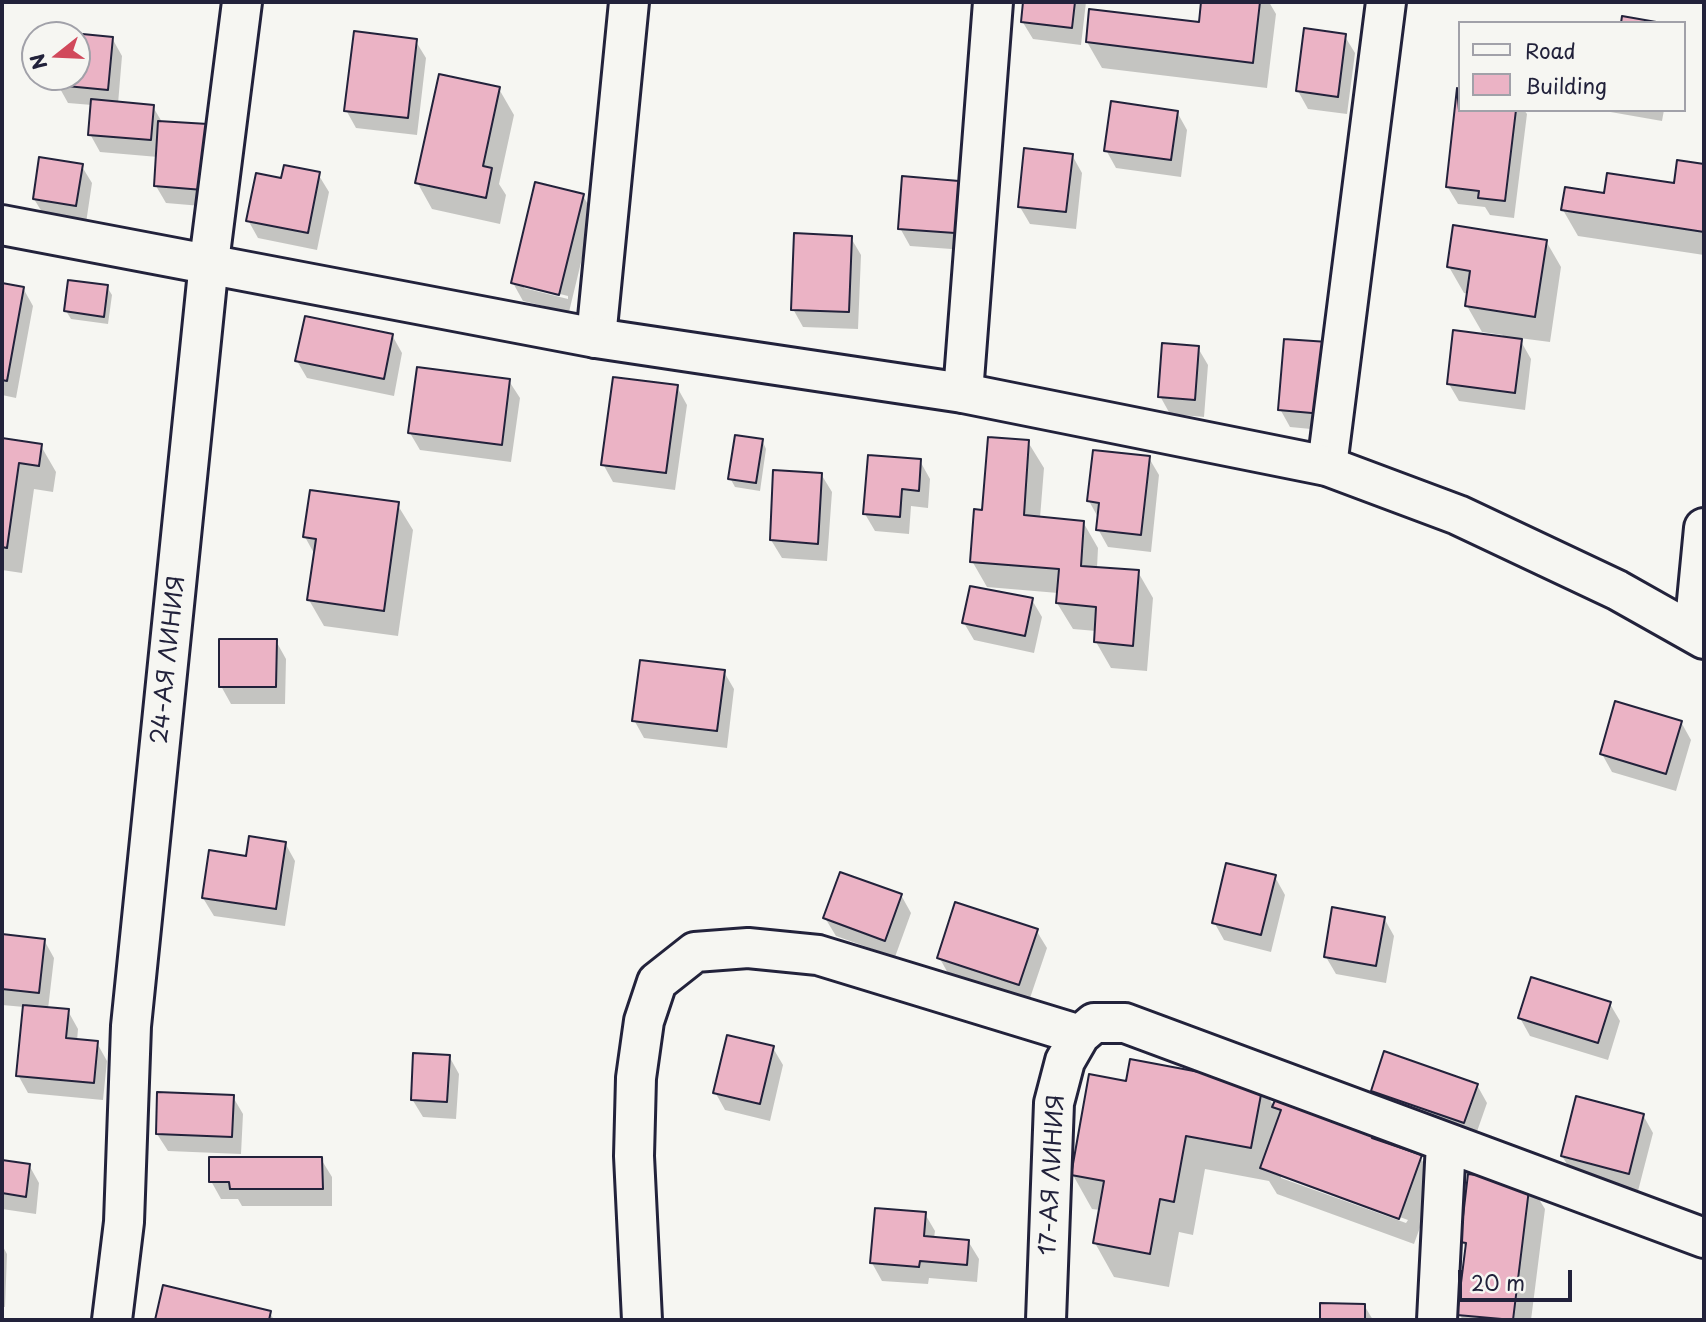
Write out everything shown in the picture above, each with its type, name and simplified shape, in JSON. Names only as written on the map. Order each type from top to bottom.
[{"type":"street","name":"24-АЯ ЛИНИЯ","points":[[112,1320],[124,1222],[131,1026],[209,262],[242,2]]},
{"type":"street","points":[[596,338],[629,2]]},
{"type":"street","points":[[963,393],[993,2]]},
{"type":"street","points":[[1328,466],[1386,2]]},
{"type":"street","points":[[2,225],[209,262],[596,338],[963,393],[1328,466],[1458,515],[1617,590],[1699,636],[1704,528]]},
{"type":"street","points":[[642,1320],[634,1156],[637,1066],[644,1021],[657,982],[695,952],[748,948],[818,955],[1080,1035],[1094,1023],[1125,1023],[1704,1237]]},
{"type":"street","name":"17-АЯ ЛИНИЯ","points":[[1046,1320],[1054,1103],[1065,1061],[1080,1035]]},
{"type":"street","points":[[1437,1320],[1446,1143]]},
{"type":"building","points":[[1023,2],[1075,2],[1072,28],[1021,22]]},
{"type":"building","points":[[1201,2],[1260,2],[1253,63],[1086,42],[1089,9],[1199,22]]},
{"type":"building","points":[[1622,16],[1651,21],[1621,21]]},
{"type":"building","points":[[1304,28],[1346,34],[1338,97],[1296,91]]},
{"type":"building","points":[[354,31],[417,39],[408,118],[344,111]]},
{"type":"building","points":[[91,35],[113,37],[108,90],[91,88]]},
{"type":"building","points":[[439,74],[500,87],[483,166],[492,168],[486,198],[415,183]]},
{"type":"building","points":[[1457,88],[1458,112],[1516,112],[1505,201],[1478,198],[1479,191],[1446,187]]},
{"type":"building","points":[[91,99],[154,105],[151,140],[88,135]]},
{"type":"building","points":[[1111,101],[1178,111],[1171,160],[1104,151]]},
{"type":"building","points":[[158,121],[208,124],[203,190],[154,186]]},
{"type":"building","points":[[1024,148],[1073,154],[1066,212],[1018,207]]},
{"type":"building","points":[[39,157],[83,164],[76,206],[33,199]]},
{"type":"building","points":[[1677,160],[1704,164],[1704,232],[1561,210],[1565,187],[1604,193],[1607,173],[1674,183]]},
{"type":"building","points":[[284,165],[320,172],[308,233],[246,221],[256,173],[281,178]]},
{"type":"building","points":[[902,176],[959,181],[955,233],[898,229]]},
{"type":"building","points":[[535,182],[584,194],[559,295],[511,283]]},
{"type":"building","points":[[1453,225],[1547,240],[1535,317],[1465,306],[1470,271],[1447,267]]},
{"type":"building","points":[[794,233],[852,236],[849,312],[791,310]]},
{"type":"building","points":[[68,280],[108,285],[104,317],[64,311]]},
{"type":"building","points":[[2,283],[24,287],[7,381],[2,380]]},
{"type":"building","points":[[305,316],[393,334],[384,379],[295,361]]},
{"type":"building","points":[[1453,330],[1522,339],[1515,393],[1447,384]]},
{"type":"building","points":[[1284,339],[1328,342],[1323,414],[1278,410]]},
{"type":"building","points":[[1162,343],[1199,346],[1195,400],[1158,397]]},
{"type":"building","points":[[417,367],[510,379],[502,445],[408,433]]},
{"type":"building","points":[[613,377],[678,385],[666,473],[601,465]]},
{"type":"building","points":[[735,435],[763,439],[756,483],[728,479]]},
{"type":"building","points":[[988,437],[1029,440],[1024,515],[1084,521],[1081,566],[1139,570],[1133,646],[1094,642],[1096,607],[1056,603],[1059,569],[970,562],[974,509],[982,510]]},
{"type":"building","points":[[2,438],[42,444],[39,466],[19,463],[7,548],[2,547]]},
{"type":"building","points":[[1093,450],[1150,456],[1141,535],[1096,530],[1099,503],[1087,501]]},
{"type":"building","points":[[868,455],[921,459],[919,491],[902,489],[900,517],[863,514]]},
{"type":"building","points":[[773,470],[822,473],[818,544],[770,540]]},
{"type":"building","points":[[310,490],[399,502],[384,611],[307,600],[316,539],[303,537]]},
{"type":"building","points":[[970,586],[1033,598],[1025,636],[962,623]]},
{"type":"building","points":[[219,639],[277,639],[276,687],[219,687]]},
{"type":"building","points":[[640,660],[725,670],[717,731],[632,721]]},
{"type":"building","points":[[1615,701],[1682,721],[1666,774],[1600,754]]},
{"type":"building","points":[[249,836],[286,842],[276,909],[202,898],[209,850],[246,856]]},
{"type":"building","points":[[1226,863],[1276,875],[1261,935],[1212,923]]},
{"type":"building","points":[[840,872],[902,894],[885,941],[823,918]]},
{"type":"building","points":[[955,902],[1038,929],[1019,985],[937,958]]},
{"type":"building","points":[[1332,907],[1385,917],[1376,966],[1324,957]]},
{"type":"building","points":[[2,934],[45,939],[39,993],[2,989]]},
{"type":"building","points":[[1531,977],[1611,1002],[1598,1043],[1518,1018]]},
{"type":"building","points":[[23,1005],[69,1009],[66,1038],[98,1041],[94,1083],[16,1076]]},
{"type":"building","points":[[727,1035],[774,1046],[760,1104],[713,1093]]},
{"type":"building","points":[[1384,1051],[1478,1084],[1464,1123],[1371,1091]]},
{"type":"building","points":[[413,1053],[450,1055],[447,1102],[411,1100]]},
{"type":"building","points":[[1130,1059],[1263,1084],[1251,1148],[1186,1136],[1174,1202],[1160,1199],[1150,1254],[1093,1243],[1104,1181],[1071,1175],[1089,1074],[1126,1081]]},
{"type":"building","points":[[1280,1089],[1377,1124],[1372,1138],[1422,1155],[1399,1219],[1260,1168],[1281,1110],[1272,1107]]},
{"type":"building","points":[[157,1092],[234,1095],[232,1137],[156,1134]]},
{"type":"building","points":[[1576,1096],[1644,1114],[1629,1174],[1561,1156]]},
{"type":"building","points":[[209,1157],[322,1157],[323,1189],[230,1189],[229,1182],[209,1182]]},
{"type":"building","points":[[2,1160],[30,1164],[26,1197],[2,1193]]},
{"type":"building","points":[[1468,1174],[1530,1181],[1513,1320],[1457,1315],[1466,1243],[1460,1242]]},
{"type":"building","points":[[875,1208],[926,1212],[924,1236],[969,1240],[967,1265],[920,1261],[919,1267],[870,1263]]},
{"type":"building","points":[[163,1285],[271,1311],[269,1320],[155,1320]]},
{"type":"building","points":[[1320,1303],[1365,1304],[1365,1320],[1320,1320]]}]
